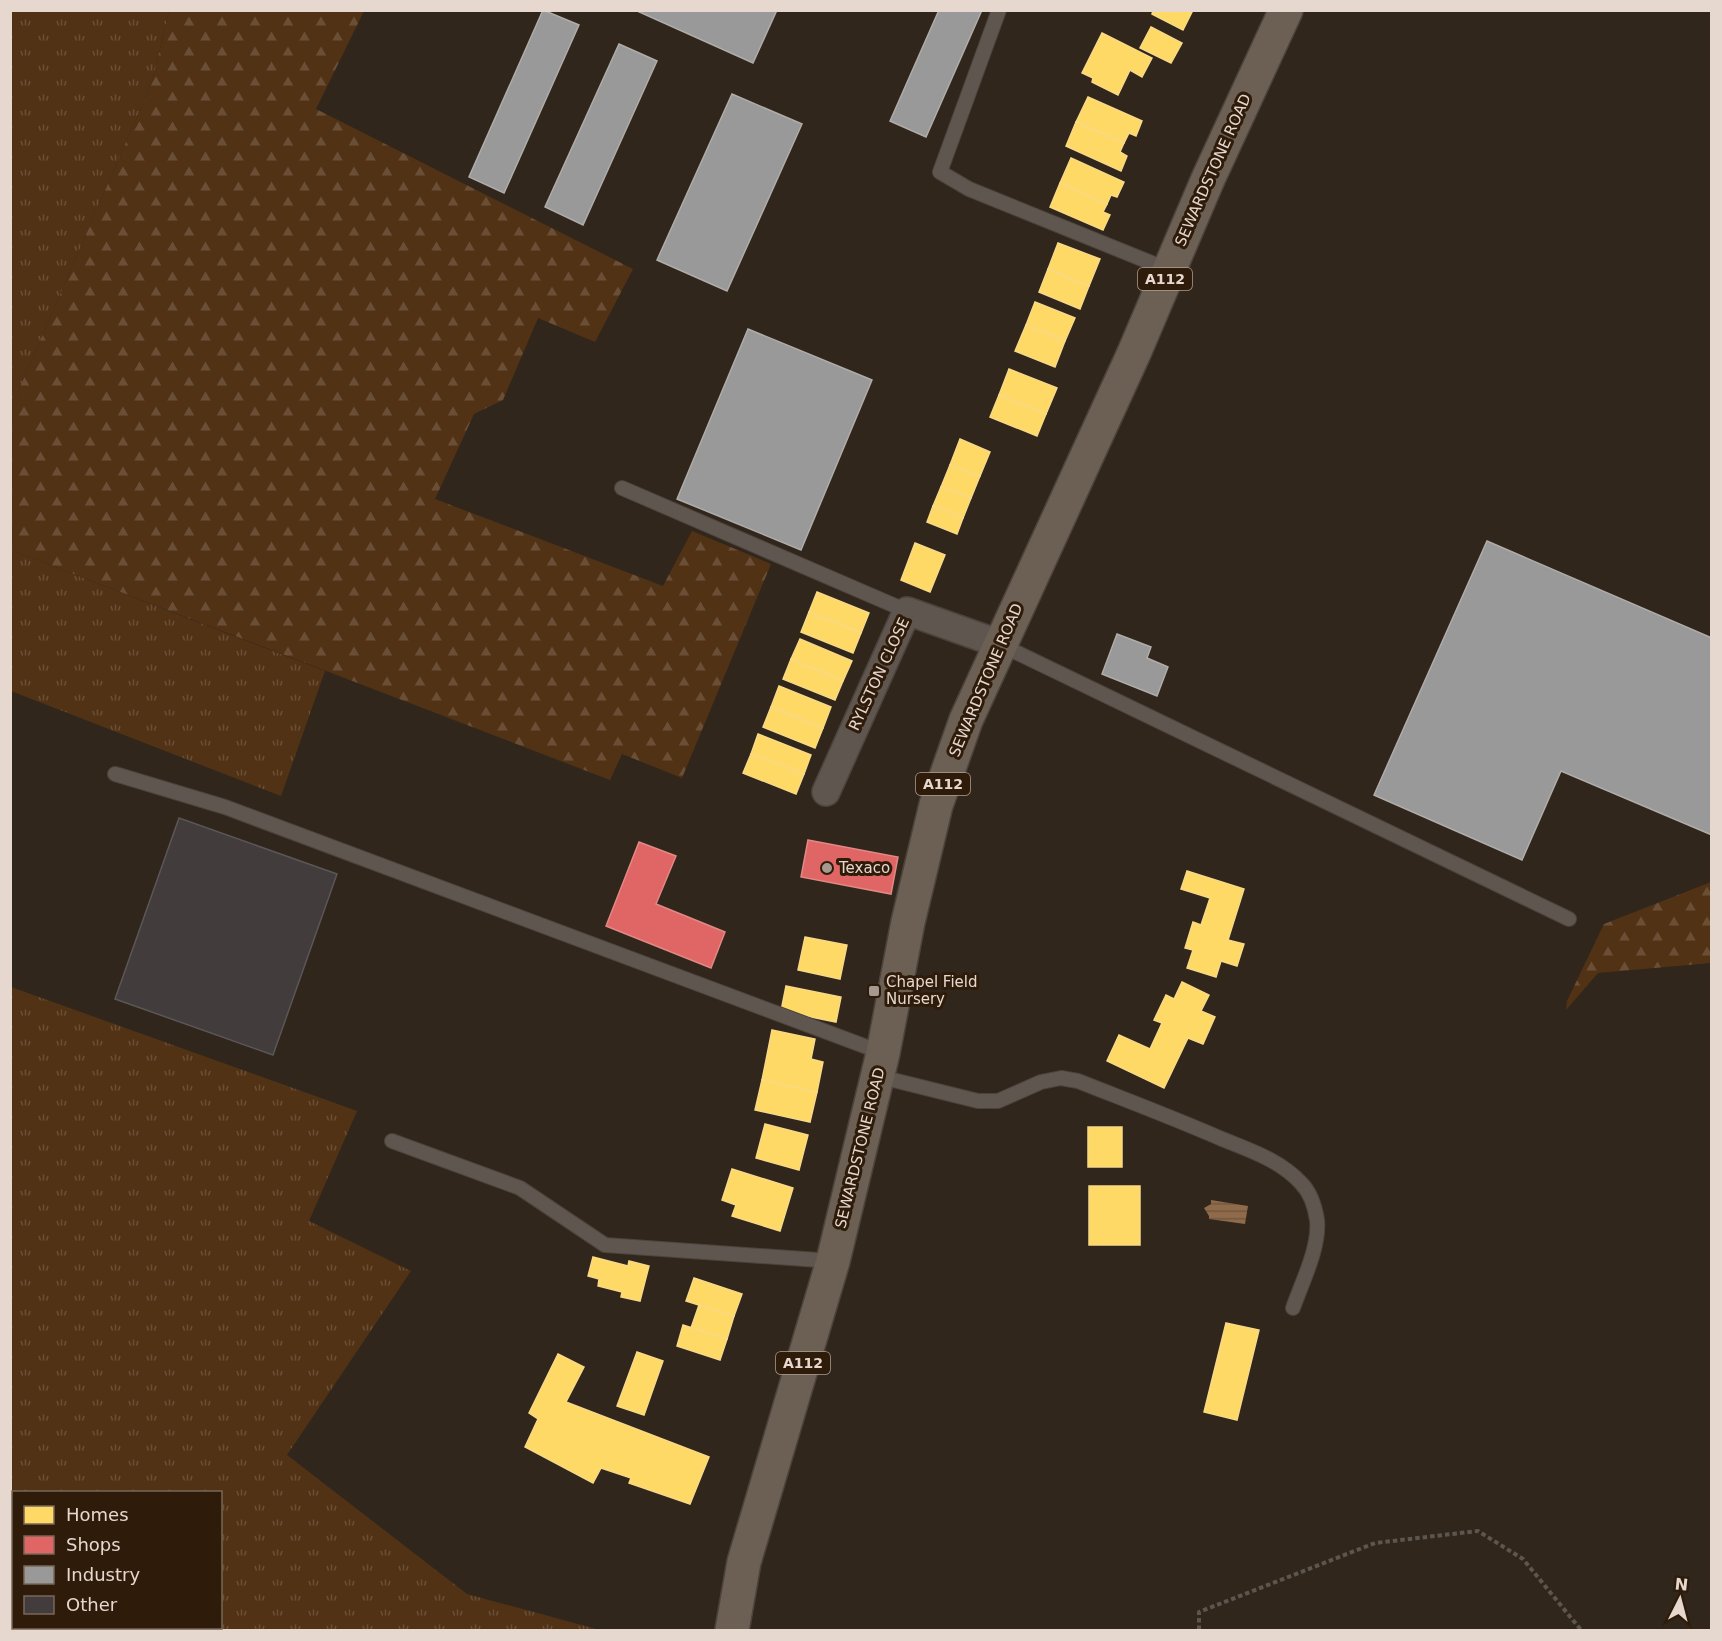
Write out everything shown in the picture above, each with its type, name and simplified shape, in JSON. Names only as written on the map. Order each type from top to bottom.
[{"type":"main road","name":"SEWARDSTONE ROAD","points":[[732,1630],[744,1562],[833,1261],[880,1064],[908,922],[936,805],[966,720],[1120,385],[1208,179],[1286,10]]},
{"type":"street","name":"RYLSTON CLOSE","points":[[826,792],[907,611],[1000,644]]},
{"type":"lane","points":[[999,10],[940,172],[969,189],[1169,270]]},
{"type":"lane","points":[[622,488],[907,611]]},
{"type":"lane","points":[[1000,644],[1569,919]]},
{"type":"lane","points":[[115,774],[225,807],[978,1101],[998,1101],[1041,1082],[1061,1078],[1078,1081],[1182,1121],[1271,1160],[1302,1184],[1311,1198],[1317,1221],[1314,1249],[1293,1308]]},
{"type":"lane","points":[[392,1141],[520,1188],[605,1245],[833,1261]]},
{"type":"path","points":[[1198,1630],[1199,1612],[1375,1543],[1478,1531],[1523,1559],[1581,1630]]},
{"type":"green space","points":[[11,11],[169,11],[152,82],[11,408]]},
{"type":"green space","points":[[169,11],[364,11],[316,109],[633,269],[595,342],[538,318],[503,400],[474,414],[435,499],[663,586],[692,531],[771,564],[682,778],[622,754],[610,780],[11,550],[11,408],[152,82]]},
{"type":"green space","points":[[11,550],[325,671],[281,796],[11,691]]},
{"type":"green space","points":[[1711,882],[1711,963],[1598,973],[1566,1010],[1567,1001],[1604,924]]},
{"type":"green space","points":[[11,987],[357,1111],[309,1221],[411,1271],[287,1455],[467,1594],[600,1630],[16,1629],[222,1629],[222,1491],[12,1491],[12,1627]]},
{"type":"shaded area","points":[[1211,1200],[1248,1206],[1245,1224],[1209,1219],[1204,1208],[1211,1204]]},
{"type":"building: Homes","points":[[1153,10],[1193,10],[1183,30],[1152,14]]},
{"type":"building: Homes","points":[[1151,27],[1182,43],[1171,63],[1140,48]]},
{"type":"building: Homes","points":[[1102,33],[1152,58],[1142,77],[1130,70],[1118,95],[1092,82],[1093,78],[1082,73]]},
{"type":"building: Homes","points":[[1088,97],[1142,121],[1136,136],[1129,133],[1124,143],[1076,122]]},
{"type":"building: Homes","points":[[1076,122],[1124,143],[1120,152],[1127,156],[1121,171],[1066,146]]},
{"type":"building: Homes","points":[[1071,158],[1124,182],[1117,197],[1111,195],[1107,204],[1060,183]]},
{"type":"building: Homes","points":[[1060,183],[1107,204],[1103,212],[1110,215],[1103,230],[1050,207]]},
{"type":"building: Homes","points":[[1058,243],[1100,259],[1089,286],[1048,269]]},
{"type":"building: Homes","points":[[1048,269],[1089,286],[1080,309],[1039,292]]},
{"type":"building: Homes","points":[[1035,302],[1075,318],[1065,341],[1026,325]]},
{"type":"building: Homes","points":[[1026,325],[1065,341],[1055,367],[1015,351]]},
{"type":"building: Homes","points":[[1009,369],[1057,388],[1046,414],[999,395]]},
{"type":"building: Homes","points":[[999,395],[1046,414],[1037,436],[990,417]]},
{"type":"building: Homes","points":[[960,439],[990,452],[980,476],[950,465]]},
{"type":"building: Homes","points":[[950,465],[980,476],[971,498],[941,487]]},
{"type":"building: Homes","points":[[941,487],[971,498],[963,518],[933,506]]},
{"type":"building: Homes","points":[[933,506],[963,518],[957,534],[927,522]]},
{"type":"building: Homes","points":[[915,543],[945,555],[930,592],[901,580]]},
{"type":"building: Homes","points":[[817,592],[869,613],[861,633],[809,612]]},
{"type":"building: Homes","points":[[809,612],[861,633],[853,653],[801,632]]},
{"type":"building: Homes","points":[[800,639],[852,661],[843,681],[791,659]]},
{"type":"building: Homes","points":[[791,659],[843,681],[835,700],[783,679]]},
{"type":"building: Homes","points":[[779,686],[831,707],[823,728],[771,707]]},
{"type":"building: Homes","points":[[771,707],[823,728],[815,748],[763,727]]},
{"type":"building: Homes","points":[[758,734],[811,755],[804,774],[751,754]]},
{"type":"building: Homes","points":[[751,754],[804,774],[796,794],[743,773]]},
{"type":"building: Homes","points":[[1187,871],[1244,889],[1228,940],[1244,944],[1237,966],[1221,961],[1216,977],[1187,968],[1193,950],[1185,948],[1193,922],[1201,925],[1210,898],[1181,889]]},
{"type":"building: Homes","points":[[805,937],[847,945],[840,979],[798,970]]},
{"type":"building: Homes","points":[[1182,982],[1209,995],[1201,1011],[1215,1017],[1203,1044],[1188,1038],[1164,1088],[1107,1061],[1119,1035],[1150,1049],[1162,1023],[1154,1020],[1166,995],[1174,999]]},
{"type":"building: Homes","points":[[786,986],[841,997],[836,1022],[781,1011]]},
{"type":"building: Homes","points":[[772,1030],[815,1039],[811,1059],[823,1062],[817,1092],[762,1080]]},
{"type":"building: Homes","points":[[762,1080],[817,1092],[810,1122],[755,1110]]},
{"type":"building: Homes","points":[[765,1124],[808,1135],[799,1170],[756,1158]]},
{"type":"building: Homes","points":[[1088,1127],[1122,1127],[1122,1167],[1088,1167]]},
{"type":"building: Homes","points":[[732,1169],[793,1188],[780,1231],[732,1216],[736,1205],[722,1200]]},
{"type":"building: Homes","points":[[1089,1186],[1140,1186],[1140,1245],[1089,1245]]},
{"type":"building: Homes","points":[[593,1257],[628,1266],[629,1261],[649,1266],[640,1301],[621,1297],[622,1292],[598,1286],[599,1279],[588,1276]]},
{"type":"building: Homes","points":[[694,1278],[742,1294],[734,1316],[686,1301]]},
{"type":"building: Homes","points":[[699,1305],[734,1316],[727,1339],[691,1328]]},
{"type":"building: Homes","points":[[1226,1323],[1259,1330],[1237,1420],[1204,1412]]},
{"type":"building: Homes","points":[[683,1325],[727,1339],[720,1360],[677,1346]]},
{"type":"building: Homes","points":[[637,1352],[663,1361],[644,1415],[617,1406]]},
{"type":"building: Homes","points":[[558,1354],[584,1367],[566,1402],[709,1457],[690,1504],[629,1483],[631,1478],[601,1468],[593,1483],[525,1447],[538,1419],[529,1413]]},
{"type":"building: Shops","points":[[808,840],[898,857],[891,894],[801,877]]},
{"type":"building: Shops","points":[[639,842],[676,856],[656,904],[725,932],[711,968],[606,926]]},
{"type":"building: Industry","points":[[543,10],[579,25],[504,193],[469,177]]},
{"type":"building: Industry","points":[[635,10],[777,10],[753,63]]},
{"type":"building: Industry","points":[[939,10],[982,10],[926,137],[890,121]]},
{"type":"building: Industry","points":[[619,44],[657,61],[583,225],[545,207]]},
{"type":"building: Industry","points":[[732,94],[802,124],[727,291],[657,260]]},
{"type":"building: Industry","points":[[748,329],[872,380],[801,550],[677,499]]},
{"type":"building: Industry","points":[[1487,541],[1712,638],[1712,835],[1561,771],[1522,860],[1374,795]]},
{"type":"building: Industry","points":[[1117,634],[1151,647],[1147,658],[1168,667],[1157,696],[1102,674]]},
{"type":"building: Other","points":[[179,818],[337,874],[273,1055],[115,999]]},
{"type":"place","name":"Texaco","points":[[827,868]]},
{"type":"place","name":"Chapel Field Nursery","points":[[874,991]]}]
